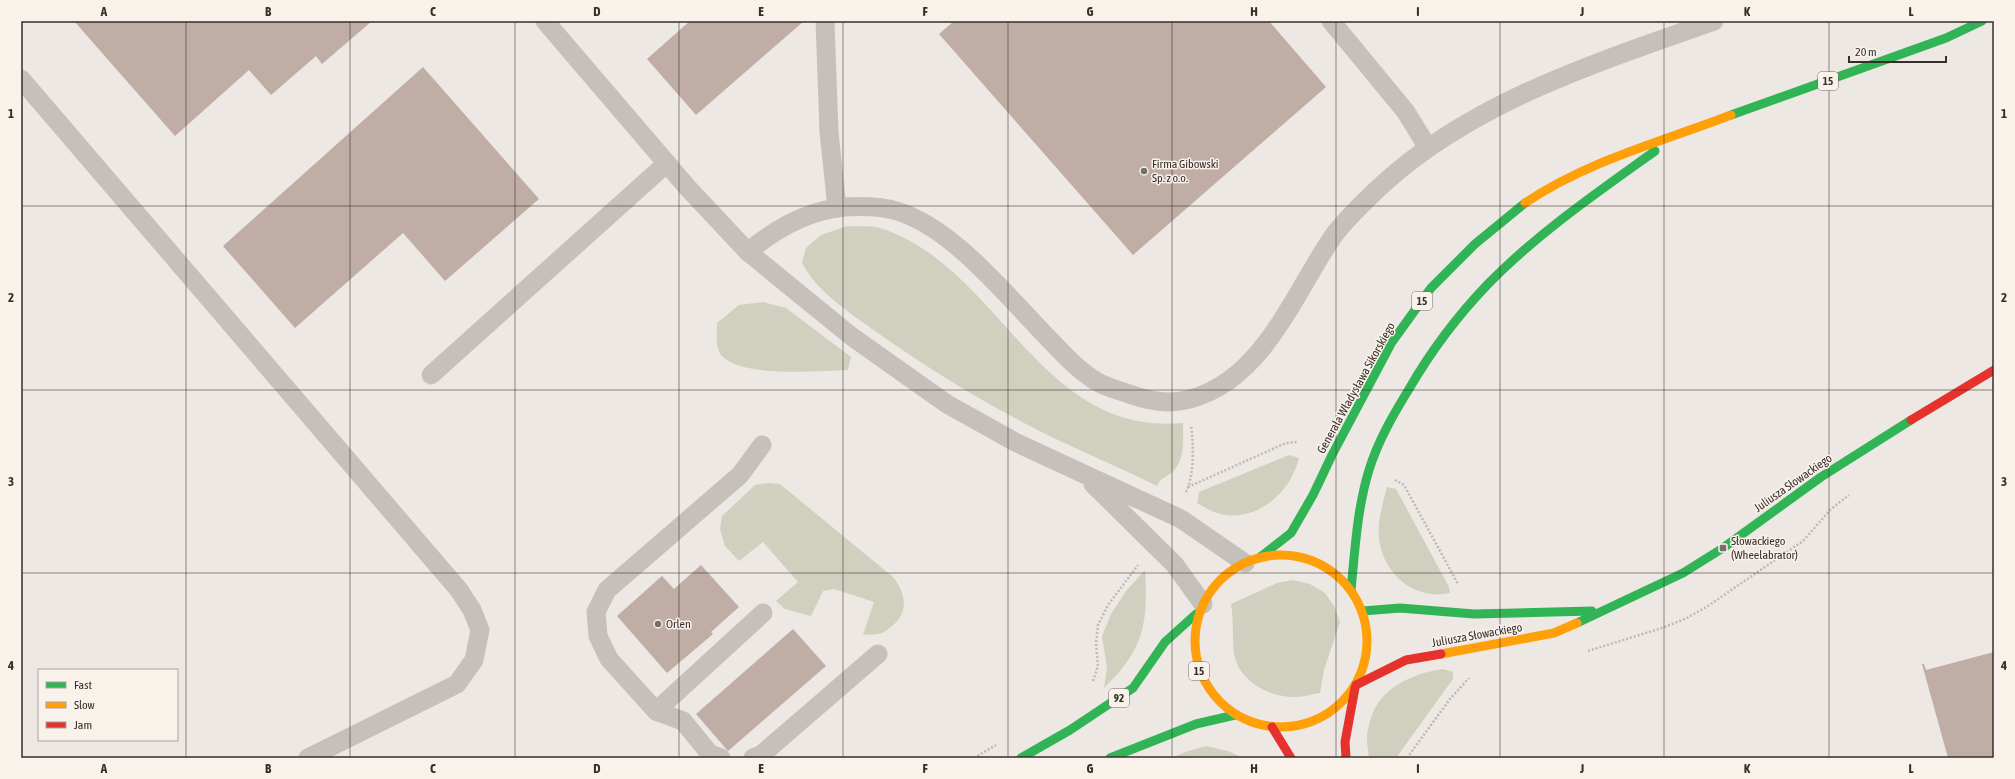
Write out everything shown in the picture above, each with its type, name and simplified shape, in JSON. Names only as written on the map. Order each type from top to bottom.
[{"type":"main road","name":"Generała Władysława Sikorskiego","points":[[1252,560],[1292,533],[1392,342],[1431,288],[1475,244],[1506,216],[1542,191],[1592,166],[1674,137],[1716,120],[1871,66],[1946,38],[1982,21]]},
{"type":"main road","name":"Generała Władysława Sikorskiego","points":[[1351,590],[1361,507],[1374,457],[1398,405],[1438,344],[1469,305],[1508,265],[1569,214],[1674,137]]},
{"type":"main road","name":"Juliusza Słowackiego","points":[[1356,685],[1406,660],[1554,633],[1603,610],[1618,605],[1683,573],[1723,548],[1821,477],[1914,418],[1994,370]]},
{"type":"main road","name":"15","points":[[1346,758],[1345,742],[1356,685],[1367,654],[1367,637],[1363,611],[1351,590],[1335,574],[1310,560],[1293,556],[1252,560],[1220,579],[1200,608],[1195,654],[1200,672],[1212,694],[1220,703],[1235,715],[1272,727],[1281,728],[1302,725],[1321,718],[1338,706],[1356,685]]},
{"type":"main road","name":"92","points":[[1021,758],[1070,730],[1133,688],[1165,642],[1200,608]]},
{"type":"main road","name":"Juliusza Słowackiego","points":[[1363,611],[1400,608],[1474,614],[1603,610]]},
{"type":"main road","points":[[1110,758],[1196,724],[1235,715]]},
{"type":"main road","points":[[1272,727],[1291,758]]},
{"type":"lane","points":[[545,21],[666,163],[748,252],[851,336],[947,404],[1015,442],[1181,519],[1252,560]]},
{"type":"lane","points":[[825,21],[829,132],[837,208]]},
{"type":"lane","points":[[1331,21],[1406,112],[1428,148]]},
{"type":"lane","points":[[748,252],[779,228],[810,214],[837,208],[863,206],[890,210],[923,222],[946,237],[966,255],[1074,364],[1096,382],[1150,402],[1181,401],[1208,393],[1237,376],[1262,350],[1336,234],[1383,183],[1438,140],[1510,100],[1572,73],[1714,21]]},
{"type":"lane","points":[[21,79],[459,590],[472,610],[480,630],[474,660],[457,684],[320,755]]},
{"type":"lane","points":[[431,375],[666,163]]},
{"type":"lane","points":[[721,758],[710,754],[683,722],[656,710],[609,659],[598,636],[596,612],[607,590],[740,475],[762,445]]},
{"type":"lane","points":[[1084,475],[1175,565],[1200,608]]},
{"type":"lane","points":[[656,710],[762,613]]},
{"type":"lane","points":[[753,758],[760,755],[878,654]]},
{"type":"path","points":[[1185,493],[1188,488],[1192,463],[1193,436],[1187,399]]},
{"type":"path","points":[[1188,488],[1286,443],[1297,442]]},
{"type":"path","points":[[1393,478],[1404,485],[1460,588]]},
{"type":"path","points":[[1091,685],[1098,666],[1096,643],[1098,625],[1108,605],[1139,564]]},
{"type":"green space","points":[[847,226],[880,228],[922,248],[958,276],[1022,345],[1055,377],[1092,404],[1134,420],[1183,423],[1182,453],[1175,469],[1160,481],[1157,486],[1060,441],[965,390],[919,361],[834,301],[816,283],[802,263],[806,248],[821,235]]},
{"type":"green space","points":[[763,302],[786,308],[851,357],[848,370],[782,372],[763,370],[746,368],[732,363],[722,356],[717,345],[717,323],[739,305]]},
{"type":"green space","points":[[1289,455],[1299,458],[1295,470],[1282,492],[1262,507],[1251,512],[1238,515],[1225,515],[1207,509],[1197,503],[1199,492]]},
{"type":"green space","points":[[768,483],[780,484],[893,577],[903,595],[904,602],[901,615],[898,620],[886,631],[878,634],[863,635],[874,602],[834,589],[823,591],[811,616],[785,609],[776,601],[798,582],[763,542],[739,561],[725,546],[720,529],[722,516],[755,485]]},
{"type":"green space","points":[[1387,487],[1396,489],[1449,587],[1450,593],[1431,594],[1411,588],[1395,575],[1389,567],[1384,558],[1379,538],[1381,512]]},
{"type":"green space","points":[[1145,570],[1145,606],[1141,635],[1128,661],[1104,688],[1107,668],[1102,636],[1111,614],[1126,591]]},
{"type":"green space","points":[[1293,580],[1310,584],[1325,593],[1334,606],[1340,622],[1324,670],[1320,693],[1302,697],[1286,697],[1266,691],[1257,686],[1242,672],[1237,663],[1233,641],[1231,604],[1277,583]]},
{"type":"green space","points":[[1443,669],[1453,672],[1453,679],[1396,758],[1369,758],[1367,736],[1370,721],[1374,709],[1381,700],[1398,684],[1408,679],[1431,671]]},
{"type":"green space","points":[[1206,746],[1228,751],[1243,758],[1171,758]]},
{"type":"building","points":[[74,21],[372,21],[322,64],[316,56],[271,95],[249,70],[175,136]]},
{"type":"building","points":[[690,21],[804,21],[696,115],[647,59]]},
{"type":"building","name":"Firma Gibowski Sp. z o.o.","points":[[954,21],[1269,21],[1326,87],[1133,255],[939,34]]},
{"type":"building","points":[[423,67],[539,199],[445,281],[403,233],[295,328],[223,246]]},
{"type":"building","points":[[701,565],[739,607],[711,632],[713,634],[667,673],[617,616],[662,576],[674,589]]},
{"type":"building","points":[[793,629],[826,666],[728,751],[696,714]]},
{"type":"building","points":[[1994,652],[1994,758],[1948,758],[1922,664],[1924,664],[1926,670]]},
{"type":"traffic: fast","points":[[1731,115],[1946,38],[1982,21]]},
{"type":"traffic: fast","points":[[1351,590],[1359,515],[1369,470],[1381,438],[1417,375],[1436,347],[1489,283],[1528,247],[1569,214],[1655,151]]},
{"type":"traffic: fast","points":[[1259,558],[1291,533],[1313,495],[1332,455],[1392,342],[1431,288],[1475,244],[1525,203]]},
{"type":"traffic: fast","points":[[1577,623],[1683,573],[1723,548],[1821,477],[1911,420]]},
{"type":"traffic: fast","points":[[1363,611],[1400,608],[1474,614],[1592,611]]},
{"type":"traffic: fast","points":[[1021,758],[1070,730],[1133,688],[1165,642],[1196,614]]},
{"type":"traffic: fast","points":[[1110,758],[1196,724],[1235,715]]},
{"type":"traffic: slow","points":[[1525,203],[1549,188],[1599,164],[1625,153],[1731,115]]},
{"type":"traffic: slow","points":[[1273,555],[1289,555],[1306,558],[1322,565],[1336,574],[1348,586],[1357,600],[1364,616],[1367,641],[1366,658],[1361,674],[1348,696],[1336,708],[1322,717],[1306,724],[1289,727],[1273,727],[1256,724],[1240,717],[1226,708],[1214,696],[1205,682],[1198,666],[1195,649],[1195,633],[1198,616],[1205,600],[1214,586],[1226,574],[1240,565],[1256,558],[1273,555]]},
{"type":"traffic: slow","points":[[1441,654],[1554,633],[1577,623]]},
{"type":"traffic: jam","points":[[1911,420],[1994,370]]},
{"type":"traffic: jam","points":[[1356,685],[1406,660],[1441,654]]},
{"type":"traffic: jam","points":[[1346,758],[1345,742],[1355,688]]},
{"type":"traffic: jam","points":[[1272,727],[1291,758]]},
{"type":"place","name":"Firma Gibowski Sp. z o.o.","points":[[1144,171]]},
{"type":"place","name":"Słowackiego (Wheelabrator)","points":[[1723,548]]},
{"type":"place","name":"Orlen","points":[[658,624]]}]
